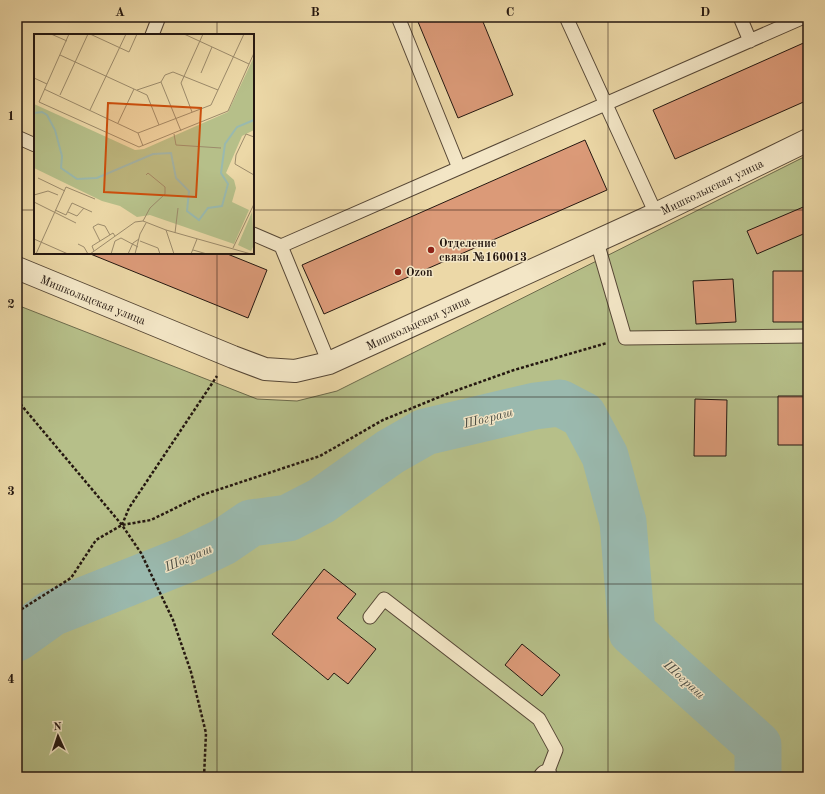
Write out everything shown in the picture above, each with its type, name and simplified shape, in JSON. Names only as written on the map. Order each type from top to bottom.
[{"type":"street","name":"Мишкольцская улица","points":[[17,268],[233,357],[265,368],[295,371],[329,363],[596,242],[808,140]]},
{"type":"lane","points":[[152,34],[159,17]]},
{"type":"lane","points":[[398,17],[459,168]]},
{"type":"lane","points":[[566,17],[656,214]]},
{"type":"lane","points":[[740,17],[750,41]]},
{"type":"lane","points":[[281,246],[804,17]]},
{"type":"lane","points":[[17,137],[34,145]]},
{"type":"lane","points":[[254,234],[281,246],[329,363]]},
{"type":"lane","points":[[596,242],[625,338],[808,336]]},
{"type":"lane","points":[[370,617],[384,599],[539,719],[556,750],[545,776]]},
{"type":"path","points":[[17,612],[71,578],[96,540],[122,526],[151,520],[202,496],[320,456],[383,420],[449,392],[514,370],[625,338]]},
{"type":"path","points":[[122,526],[129,508],[150,476],[209,387],[233,357]]},
{"type":"path","points":[[17,400],[122,526],[141,553],[173,620],[191,672],[206,733],[204,777]]},
{"type":"green space","points":[[808,155],[808,777],[17,777],[17,305],[257,399],[297,401],[337,391]]},
{"type":"building","points":[[416,17],[481,17],[513,95],[458,118]]},
{"type":"building","points":[[808,41],[808,100],[675,159],[653,110]]},
{"type":"building","points":[[585,140],[607,190],[324,314],[302,265]]},
{"type":"building","points":[[808,205],[808,232],[757,254],[747,231]]},
{"type":"building","points":[[90,254],[227,254],[267,270],[248,318]]},
{"type":"building","points":[[773,271],[808,271],[808,322],[773,322]]},
{"type":"building","points":[[733,279],[736,322],[696,324],[693,281]]},
{"type":"building","points":[[778,396],[805,396],[805,445],[778,445]]},
{"type":"building","points":[[695,399],[727,400],[726,456],[694,456]]},
{"type":"building","points":[[324,569],[356,594],[337,618],[376,649],[348,684],[334,673],[328,680],[272,634]]},
{"type":"building","points":[[522,644],[560,675],[542,696],[505,665]]},
{"type":"waterway","name":"Шограш","points":[[17,638],[52,613],[190,558],[223,542],[251,523],[288,518],[321,501],[390,452],[425,432],[535,406],[560,403],[583,415],[605,456],[623,522],[632,632],[758,745],[758,777]]},
{"type":"place","name":"Отделение связи №160013","points":[[431,250]]},
{"type":"place","name":"Ozon","points":[[398,272]]}]
